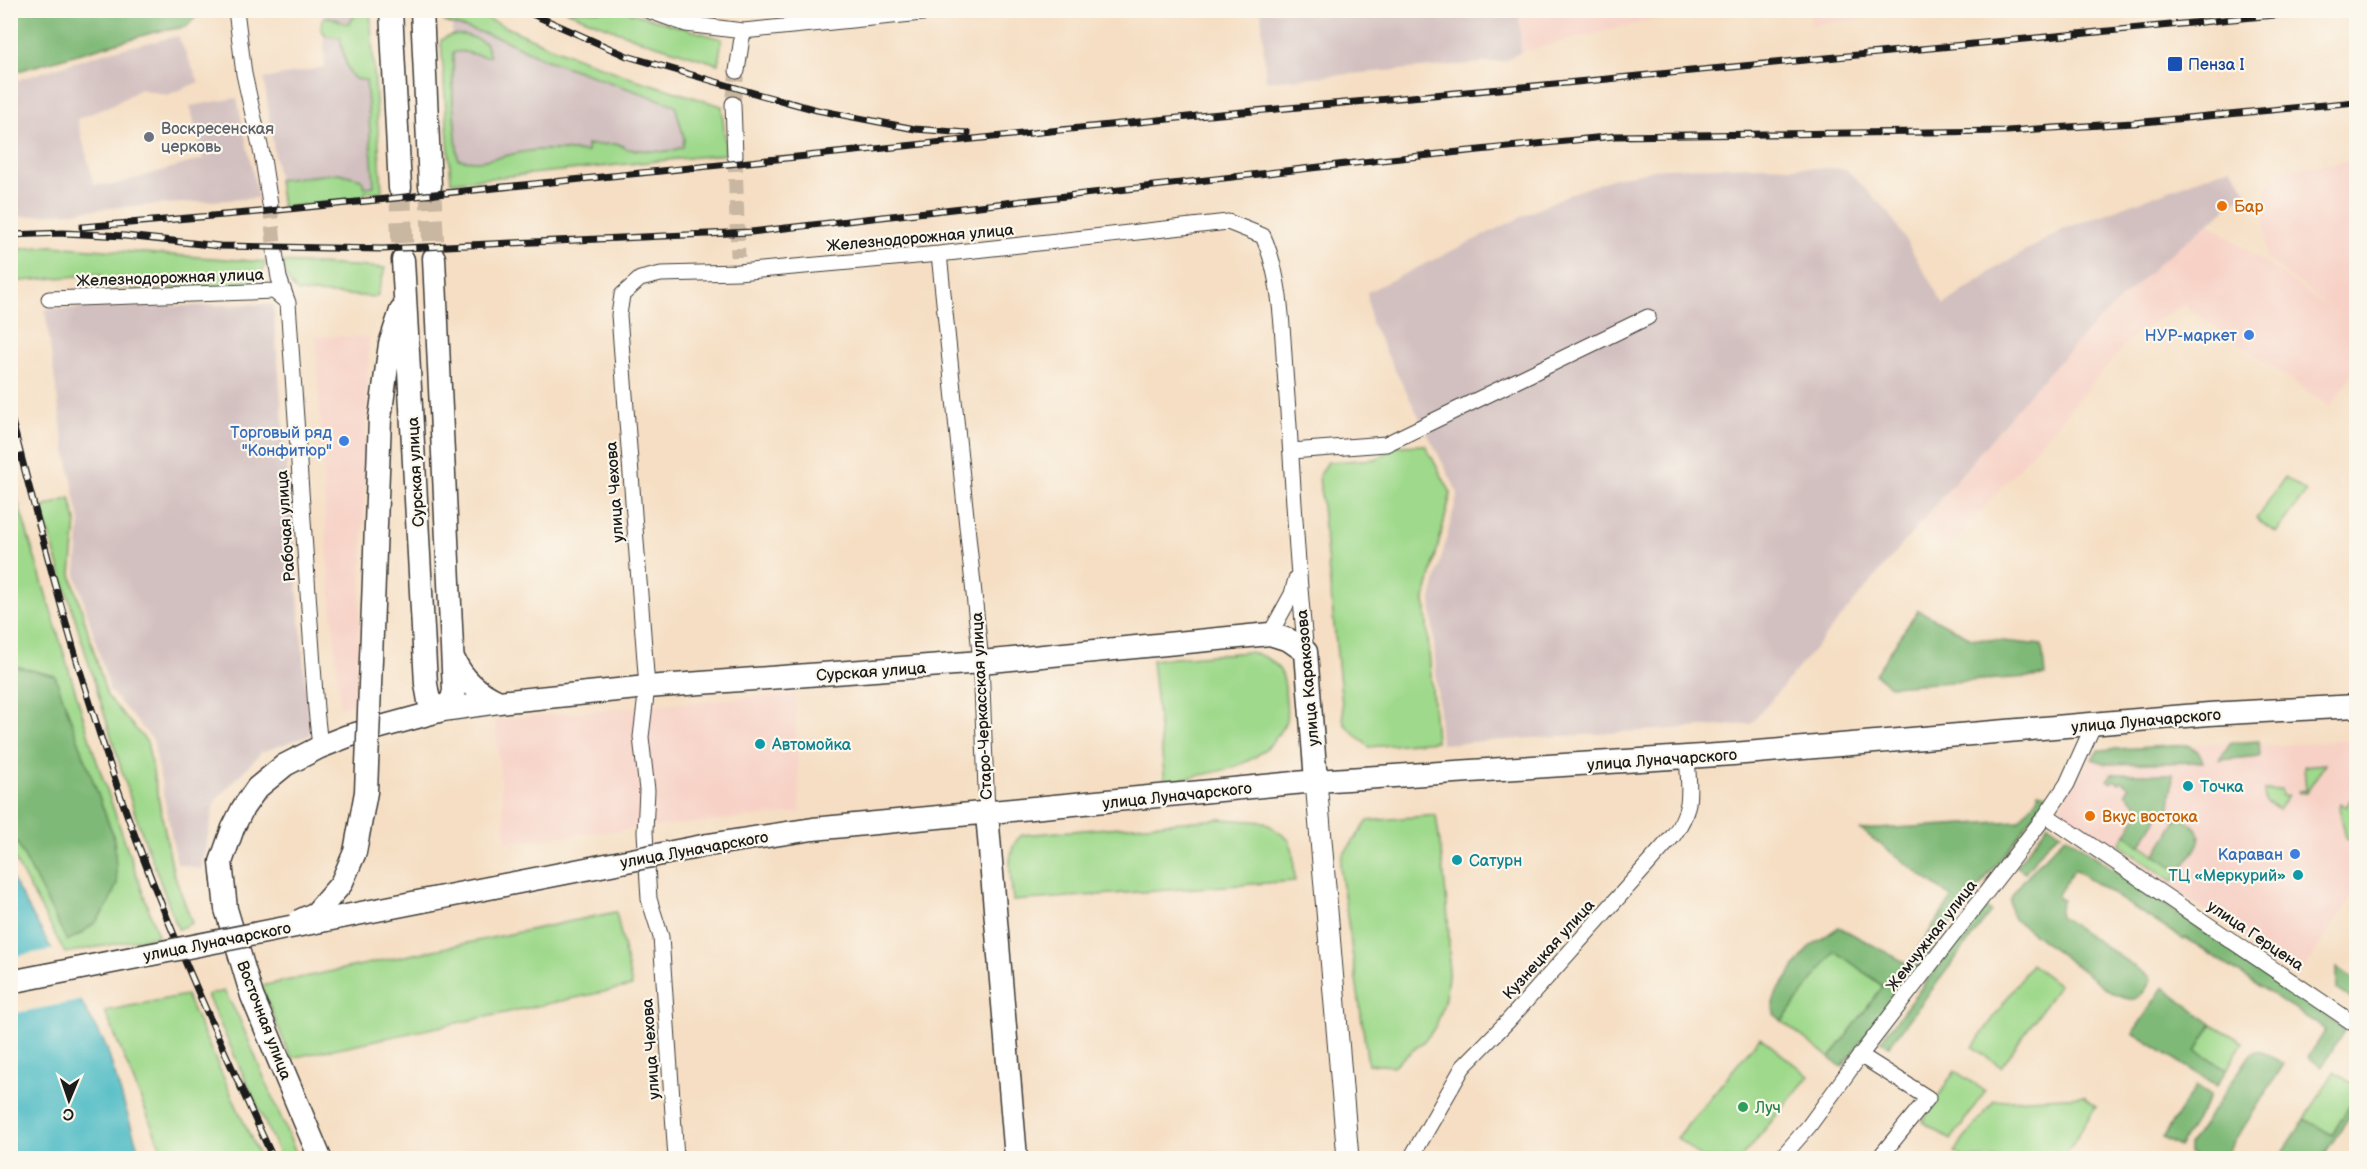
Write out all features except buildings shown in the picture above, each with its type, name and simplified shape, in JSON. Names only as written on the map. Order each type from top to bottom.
[{"type":"main road","points":[[391,10],[400,188]]},
{"type":"main road","points":[[422,10],[430,186]]},
{"type":"main road","name":"Сурская улица","points":[[403,260],[426,684],[429,701],[443,710],[452,699],[454,691],[434,258]]},
{"type":"main road","points":[[281,929],[316,913],[327,901],[341,884],[357,842],[366,792],[380,418],[390,344],[406,295]]},
{"type":"main road","name":"Сурская улица","points":[[499,702],[646,687],[981,663],[1270,634],[1289,640],[1306,652]]},
{"type":"main road","name":"улица Каракозова","points":[[1306,652],[1348,1158]]},
{"type":"main road","points":[[452,657],[458,671],[475,688],[499,702]]},
{"type":"main road","name":"Сурская улица","points":[[406,721],[420,705],[426,684]]},
{"type":"main road","name":"Восточная улица","points":[[320,1158],[252,996],[226,909],[221,862],[233,828],[257,788],[285,765],[321,747],[348,736],[443,710],[499,702]]},
{"type":"main road","name":"улица Луначарского","points":[[10,982],[708,845],[813,830],[1316,781],[1687,757],[2257,710],[2356,706]]},
{"type":"main road","name":"Старо-Черкасская улица","points":[[987,814],[1016,1158]]},
{"type":"street","points":[[236,10],[244,74],[263,159],[270,204]]},
{"type":"street","points":[[647,10],[686,24],[743,31],[923,11],[952,10]]},
{"type":"street","points":[[737,71],[743,31]]},
{"type":"street","points":[[733,104],[735,156]]},
{"type":"street","name":"Железнодорожная улица","points":[[622,295],[640,279],[738,264],[939,254],[1228,222]]},
{"type":"street","name":"улица Каракозова","points":[[1228,222],[1263,236],[1271,255],[1281,317],[1297,573],[1306,652]]},
{"type":"street","name":"Рабочая улица","points":[[275,252],[279,278],[288,303],[315,698],[321,747]]},
{"type":"street","name":"Старо-Черкасская улица","points":[[939,254],[981,663],[987,814]]},
{"type":"street","name":"Железнодорожная улица","points":[[50,299],[274,291],[288,303]]},
{"type":"street","name":"улица Чехова","points":[[622,295],[619,315],[646,687],[641,737],[646,790],[645,832],[649,899],[661,937],[676,1158]]},
{"type":"street","points":[[1291,452],[1386,444],[1648,317]]},
{"type":"street","points":[[1270,634],[1292,594],[1297,573]]},
{"type":"street","name":"Жемчужная улица","points":[[1781,1158],[1809,1126],[1860,1055],[2046,814],[2067,784],[2094,724]]},
{"type":"street","name":"Кузнецкая улица","points":[[1411,1158],[1463,1067],[1508,1021],[1683,822],[1687,814],[1689,790],[1687,757]]},
{"type":"street","name":"улица Герцена","points":[[2046,814],[2356,1025]]},
{"type":"street","points":[[1860,1055],[1928,1098],[1879,1158]]},
{"type":"shaded area","points":[[1671,10],[1671,15],[1521,52],[1519,11]]},
{"type":"shaded area","points":[[323,11],[363,11],[368,121],[374,187],[365,187],[339,173],[278,180],[264,79],[325,67]]},
{"type":"shaded area","points":[[1261,11],[1519,11],[1521,52],[1505,61],[1266,81]]},
{"type":"shaded area","points":[[1810,11],[1861,11],[1861,19],[1811,25]]},
{"type":"shaded area","points":[[452,24],[500,38],[544,59],[675,105],[684,138],[683,147],[667,152],[627,149],[618,144],[587,145],[587,152],[530,150],[497,158],[466,161],[458,159],[453,103]]},
{"type":"shaded area","points":[[178,36],[199,82],[167,95],[140,89],[113,105],[77,119],[94,184],[112,185],[203,159],[190,106],[237,98],[258,198],[120,207],[11,218],[11,82],[111,51]]},
{"type":"shaded area","points":[[2356,160],[2356,369],[2330,407],[2186,306],[2160,262],[2208,223],[2353,325],[2265,258],[2266,192],[2270,183],[2283,170]]},
{"type":"shaded area","points":[[1760,166],[1846,169],[1890,214],[1944,305],[1996,268],[2064,229],[2231,167],[2247,192],[2159,263],[2089,330],[2035,387],[1751,724],[1441,744],[1431,599],[1458,493],[1371,323],[1367,292],[1569,194],[1614,178],[1663,168]]},
{"type":"shaded area","points":[[2159,263],[2184,304],[2136,333],[1946,551],[1919,526],[2035,387],[2089,330]]},
{"type":"shaded area","points":[[273,304],[310,735],[262,752],[215,801],[201,869],[177,864],[153,740],[110,691],[76,574],[80,521],[62,431],[45,309]]},
{"type":"shaded area","name":"Торговый ряд \"Конфитюр\"","points":[[316,336],[369,337],[363,546],[355,703],[340,707],[327,546]]},
{"type":"shaded area","points":[[795,693],[800,812],[506,842],[495,720]]},
{"type":"shaded area","points":[[2356,740],[2356,890],[2299,976],[2223,921],[2166,886],[2057,811],[2086,765],[2099,750],[2259,741],[2267,746]]},
{"type":"green space","points":[[11,10],[202,11],[186,27],[155,32],[11,73]]},
{"type":"green space","points":[[358,10],[370,11],[382,192],[366,192],[361,200],[282,207],[278,180],[339,173],[361,179],[365,187],[374,186],[366,80],[356,79],[350,73],[340,37],[326,36],[321,29],[322,19],[325,17],[349,24]]},
{"type":"green space","points":[[439,11],[471,11],[548,46],[631,78],[722,106],[726,154],[451,182],[441,40],[452,35],[468,36],[485,43],[490,56],[453,53],[453,103],[458,159],[485,160],[536,150],[587,152],[587,145],[619,144],[627,149],[667,152],[683,147],[684,138],[675,105],[544,59],[500,38],[445,22]]},
{"type":"green space","points":[[566,11],[625,11],[722,39],[718,64],[637,39]]},
{"type":"green space","points":[[51,246],[265,262],[258,280],[241,289],[104,287],[101,274],[11,282],[11,250]]},
{"type":"green space","points":[[283,262],[385,268],[377,297],[298,292],[288,278]]},
{"type":"green space","points":[[1425,445],[1451,493],[1425,599],[1436,741],[1369,747],[1344,724],[1319,476],[1328,462],[1377,459],[1397,446]]},
{"type":"green space","points":[[2285,477],[2306,492],[2276,533],[2256,519]]},
{"type":"green space","points":[[16,496],[95,756],[158,936],[65,953],[11,853],[10,497]]},
{"type":"green space","points":[[70,498],[76,521],[71,574],[107,696],[147,742],[173,871],[192,923],[178,929],[136,817],[41,508]]},
{"type":"green space","points":[[1918,610],[1971,638],[2042,645],[2045,676],[1890,686],[1875,674]]},
{"type":"green space","points":[[1249,652],[1269,660],[1282,674],[1287,712],[1286,720],[1277,736],[1267,748],[1241,764],[1211,773],[1165,782],[1152,660]]},
{"type":"green space","points":[[11,665],[55,676],[114,838],[117,884],[108,905],[97,921],[67,941],[11,831]]},
{"type":"green space","points":[[2259,741],[2260,756],[2219,760],[2231,743]]},
{"type":"green space","points":[[2188,745],[2196,750],[2203,762],[2106,764],[2092,759],[2099,750]]},
{"type":"green space","points":[[2325,764],[2307,792],[2299,793],[2298,791],[2306,790],[2304,766]]},
{"type":"green space","points":[[2112,774],[2173,774],[2170,808],[2192,824],[2200,836],[2199,842],[2180,872],[2155,855],[2176,821],[2161,812],[2140,846],[2126,834],[2141,808],[2126,793],[2129,787],[2121,781],[2119,783],[2114,780],[2111,783],[2107,780]]},
{"type":"green space","points":[[2281,789],[2282,796],[2288,795],[2278,810],[2265,800],[2264,791]]},
{"type":"green space","points":[[2038,792],[2047,794],[2047,798],[1842,1067],[1830,1058],[1883,986],[1835,951],[1782,1021],[1774,1014],[1773,1003],[1776,994],[1808,948],[1839,927],[1908,964],[1952,898],[1861,830],[2018,821],[2038,798]]},
{"type":"green space","points":[[2351,799],[2356,802],[2356,841],[2346,838],[2339,807],[2340,803],[2346,807]]},
{"type":"green space","points":[[1436,815],[1446,896],[1449,958],[1447,988],[1441,1013],[1431,1033],[1393,1066],[1368,1064],[1340,866],[1343,855],[1368,821]]},
{"type":"green space","points":[[1220,819],[1265,822],[1289,840],[1293,851],[1295,881],[1013,901],[1010,875],[1012,848],[1022,835]]},
{"type":"green space","points":[[2048,824],[2061,833],[2048,843],[2025,872],[2016,866]]},
{"type":"green space","points":[[2126,834],[2180,872],[2173,881],[2120,845]]},
{"type":"green space","points":[[2066,836],[2345,1029],[2322,1067],[2308,1057],[2326,1030],[2186,938],[2184,940],[2074,869],[2057,896],[2063,900],[2059,910],[2060,916],[2150,977],[2151,981],[2139,997],[2130,999],[2111,992],[2014,919],[2010,901],[2018,887]]},
{"type":"green space","points":[[1984,907],[1991,912],[1889,1046],[1881,1040]]},
{"type":"green space","points":[[616,912],[632,986],[291,1058],[261,986]]},
{"type":"green space","points":[[1835,950],[1883,987],[1830,1058],[1782,1021]]},
{"type":"green space","points":[[2031,964],[2059,985],[2001,1067],[1973,1047]]},
{"type":"green space","points":[[2337,968],[2356,981],[2356,1002],[2337,989]]},
{"type":"green space","points":[[2163,987],[2212,1024],[2196,1051],[2227,1069],[2217,1086],[2133,1033]]},
{"type":"green space","points":[[224,991],[239,1018],[298,1158],[281,1158],[207,995]]},
{"type":"green space","points":[[186,995],[260,1158],[165,1158],[105,1011]]},
{"type":"green space","points":[[2212,1024],[2243,1042],[2227,1069],[2196,1051]]},
{"type":"green space","name":"Луч","points":[[1760,1037],[1809,1076],[1741,1158],[1702,1158],[1677,1138]]},
{"type":"green space","points":[[2256,1051],[2263,1052],[2284,1064],[2224,1158],[2199,1158],[2189,1153],[2189,1145],[2250,1055]]},
{"type":"green space","points":[[1955,1071],[1985,1091],[1951,1140],[1922,1121]]},
{"type":"green space","points":[[2334,1072],[2356,1086],[2356,1095],[2332,1135],[2305,1119]]},
{"type":"green space","points":[[2196,1086],[2211,1096],[2179,1147],[2162,1138]]},
{"type":"green space","points":[[2356,1095],[2356,1106],[2322,1158],[2279,1158],[2305,1119],[2332,1135]]},
{"type":"green space","points":[[2084,1096],[2096,1106],[2064,1158],[1964,1158],[1954,1152],[1994,1101]]},
{"type":"water","points":[[10,875],[106,1046],[141,1158],[11,1158]]},
{"type":"pier","points":[[55,949],[84,1000],[11,1014],[11,957]]},
{"type":"tunnel","points":[[733,104],[737,71]]},
{"type":"tunnel","points":[[735,156],[738,257]]},
{"type":"tunnel","points":[[430,186],[434,258]]},
{"type":"tunnel","points":[[400,188],[403,260]]},
{"type":"tunnel","points":[[270,204],[275,252]]},
{"type":"railway","points":[[523,10],[627,56],[761,95],[817,110],[915,129],[968,133]]},
{"type":"railway","points":[[82,227],[259,212],[1198,116],[2327,10]]},
{"type":"railway","points":[[10,235],[63,233],[125,236],[220,246],[382,249],[751,232],[1381,160],[1615,136],[2007,131],[2133,123],[2356,102]]},
{"type":"railway","points":[[10,413],[79,669],[129,820],[216,1033],[273,1158]]},
{"type":"place","name":"Пенза I","points":[[2175,64]]},
{"type":"place","name":"Воскресенская церковь","points":[[149,137]]},
{"type":"place","name":"Бар","points":[[2222,206]]},
{"type":"place","name":"НУР-маркет","points":[[2249,335]]},
{"type":"place","name":"Торговый ряд \"Конфитюр\"","points":[[344,441]]},
{"type":"place","name":"Автомойка","points":[[760,744]]},
{"type":"place","name":"Точка","points":[[2188,786]]},
{"type":"place","name":"Вкус востока","points":[[2090,816]]},
{"type":"place","name":"Караван","points":[[2295,854]]},
{"type":"place","name":"Сатурн","points":[[1457,860]]},
{"type":"place","name":"ТЦ «Меркурий»","points":[[2298,875]]},
{"type":"place","name":"Луч","points":[[1743,1107]]}]
